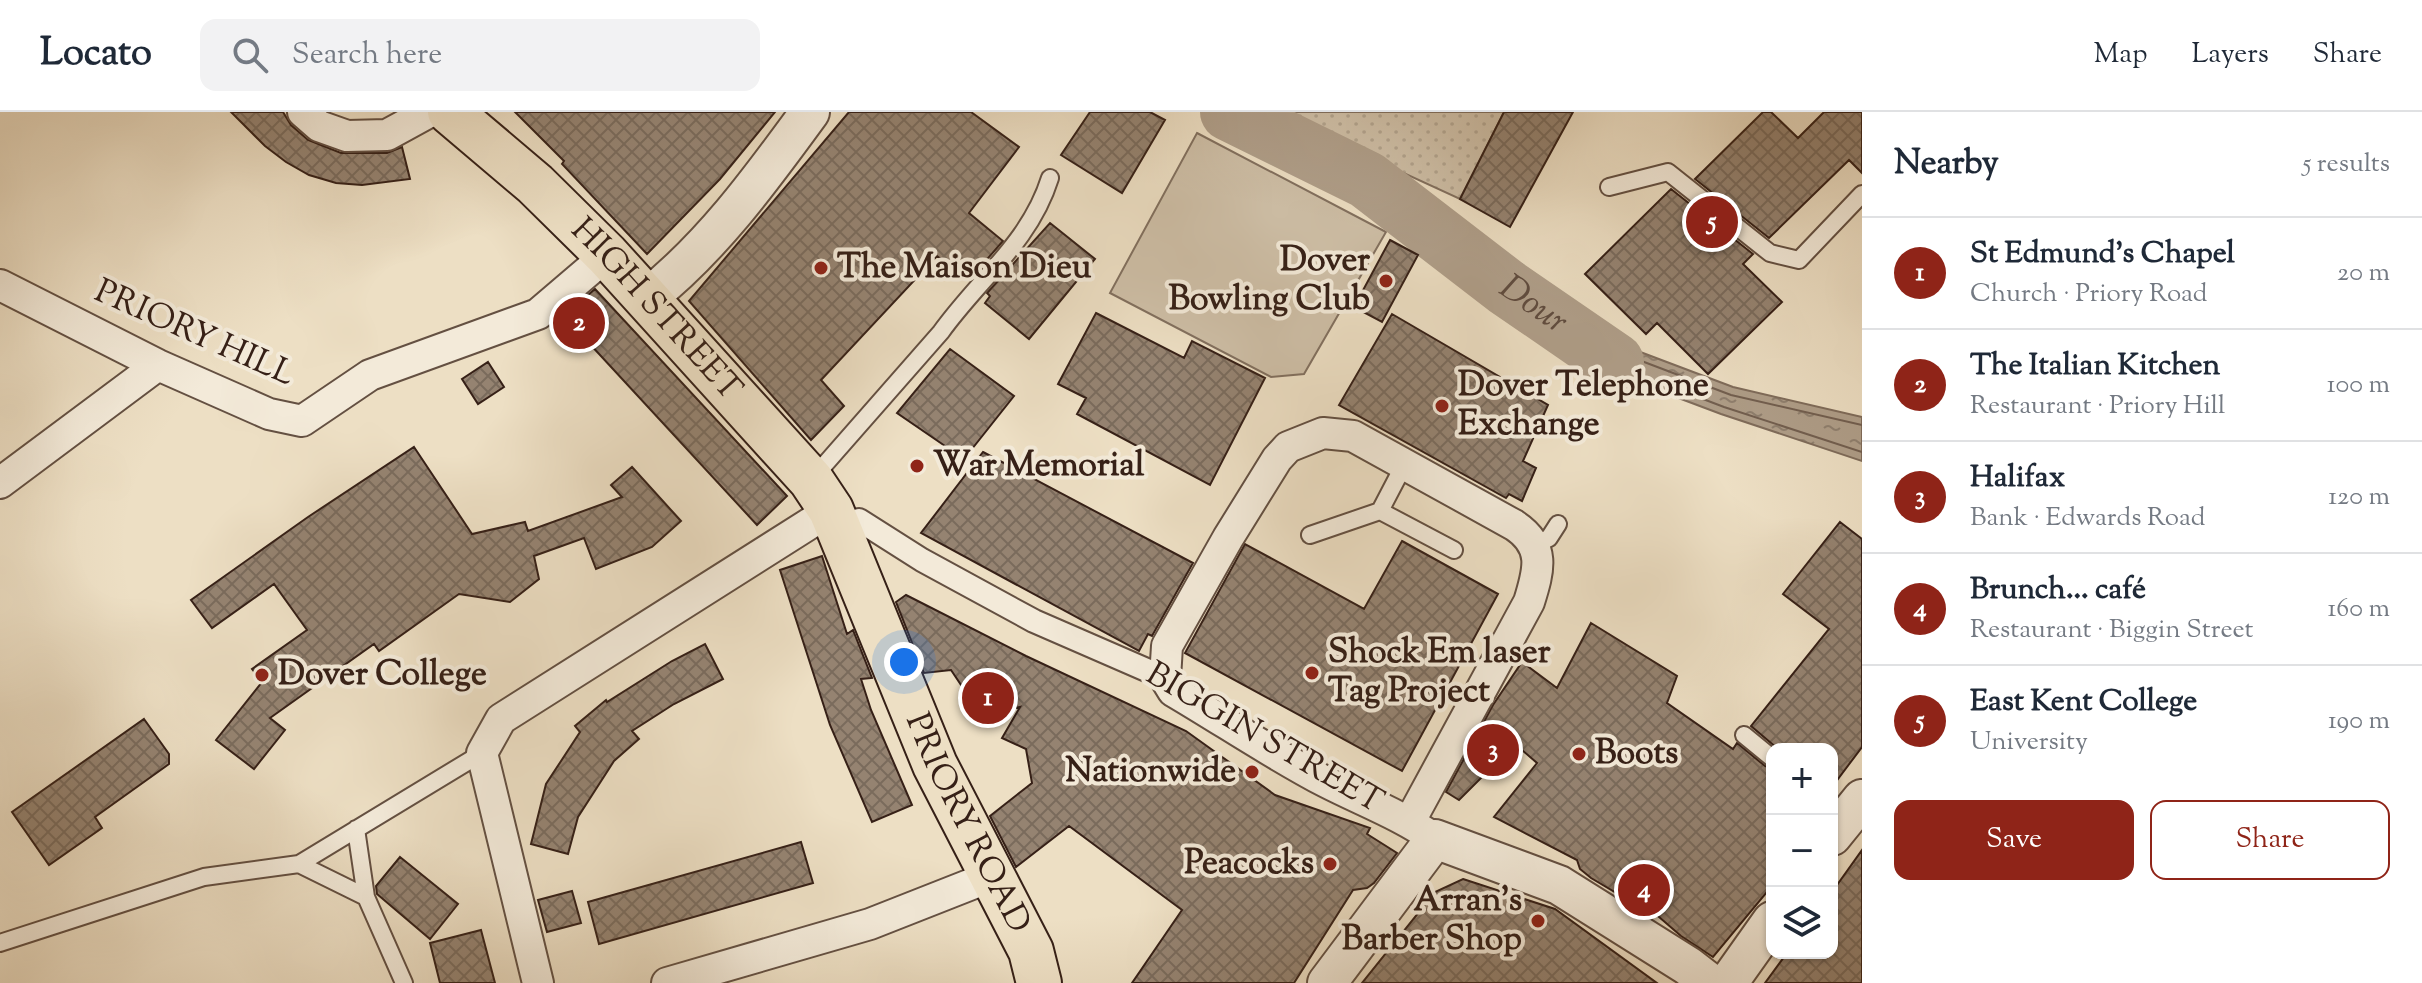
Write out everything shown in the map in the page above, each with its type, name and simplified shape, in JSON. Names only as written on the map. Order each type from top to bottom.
[{"type":"main road","name":"HIGH STREET","points":[[450,112],[535,184],[607,255],[827,506]]},
{"type":"main road","name":"PRIORY ROAD","points":[[827,506],[935,765],[1031,951],[1039,983]]},
{"type":"street","points":[[303,112],[319,126],[347,136],[387,135],[429,112]]},
{"type":"street","points":[[646,299],[675,277],[752,193],[810,112]]},
{"type":"street","name":"PRIORY HILL","points":[[0,285],[158,365],[269,414],[302,421],[370,375],[538,314],[607,255]]},
{"type":"street","points":[[0,483],[158,365]]},
{"type":"street","points":[[1165,678],[1167,646],[1277,459],[1288,447],[1323,433],[1353,436],[1514,525],[1527,533],[1535,545],[1538,562],[1529,602],[1423,830],[1327,983]]},
{"type":"street","points":[[538,983],[482,753],[501,719],[827,506]]},
{"type":"street","name":"BIGGIN STREET","points":[[827,506],[859,520],[922,560],[1034,621],[1165,678],[1173,691],[1325,781],[1423,830],[1559,885],[1690,977]]},
{"type":"street","points":[[667,983],[873,933],[992,876]]},
{"type":"street","points":[[1728,983],[1766,929]]},
{"type":"lane","points":[[1609,187],[1668,172],[1770,253],[1799,260],[1862,194]]},
{"type":"lane","points":[[827,506],[941,332],[1029,227],[1050,178]]},
{"type":"lane","points":[[1310,535],[1380,511],[1404,465]]},
{"type":"lane","points":[[1380,511],[1454,550]]},
{"type":"lane","points":[[1535,545],[1549,538],[1558,524]]},
{"type":"lane","points":[[1744,735],[1766,753]]},
{"type":"lane","points":[[0,943],[204,877],[299,864],[482,753]]},
{"type":"lane","points":[[356,829],[366,897],[404,983]]},
{"type":"lane","points":[[299,864],[366,897]]},
{"type":"shaded area","points":[[1271,112],[1504,112],[1460,199]]},
{"type":"shaded area","points":[[1197,133],[1386,232],[1304,374],[1271,377],[1110,293]]},
{"type":"water","points":[[1274,112],[1431,198],[1635,350],[1733,387],[1862,417],[1862,461],[1636,382],[1367,180],[1223,113]]},
{"type":"building","points":[[231,112],[283,112],[291,125],[308,140],[341,153],[387,153],[402,147],[410,179],[362,185],[336,183],[309,175],[265,146]]},
{"type":"building","points":[[515,112],[775,112],[720,179],[647,254],[562,164],[564,161]]},
{"type":"building","name":"The Maison Dieu","points":[[849,112],[971,112],[1019,147],[969,213],[1003,241],[969,280],[937,256],[821,380],[844,406],[811,440],[689,301]]},
{"type":"building","points":[[1090,112],[1150,112],[1165,120],[1122,193],[1061,155]]},
{"type":"building","points":[[1504,112],[1573,112],[1510,227],[1460,199]]},
{"type":"building","points":[[1763,112],[1771,112],[1798,138],[1824,112],[1862,112],[1862,173],[1849,160],[1769,238],[1695,179]]},
{"type":"building","points":[[1671,189],[1753,254],[1743,264],[1782,302],[1708,374],[1657,323],[1646,334],[1585,274]]},
{"type":"building","points":[[1050,223],[1095,259],[1029,339],[985,303],[990,296],[987,293]]},
{"type":"building","name":"Dover Bowling Club","points":[[1390,240],[1418,255],[1382,322],[1354,307]]},
{"type":"building","points":[[595,289],[787,496],[757,525],[564,316]]},
{"type":"building","points":[[1096,313],[1184,358],[1192,341],[1265,378],[1210,485],[1077,414],[1086,398],[1058,384]]},
{"type":"building","points":[[1392,314],[1548,405],[1523,461],[1536,468],[1522,501],[1509,494],[1506,498],[1339,405]]},
{"type":"building","points":[[950,349],[1014,396],[964,459],[897,413]]},
{"type":"building","points":[[488,362],[504,387],[478,404],[462,379]]},
{"type":"building","points":[[414,447],[472,534],[525,522],[528,531],[622,497],[611,485],[632,467],[681,521],[652,547],[596,569],[584,538],[534,556],[539,579],[510,602],[459,594],[379,651],[374,644],[270,718],[285,730],[254,769],[216,740],[262,682],[252,669],[307,630],[274,584],[212,628],[191,600]]},
{"type":"building","points":[[983,452],[1193,563],[1152,636],[1148,634],[1139,651],[921,533]]},
{"type":"building","points":[[1840,522],[1862,539],[1862,747],[1838,779],[1838,743],[1771,743],[1751,726],[1829,629],[1783,594]]},
{"type":"building","points":[[1402,541],[1498,594],[1402,771],[1185,653],[1245,544],[1364,609]]},
{"type":"building","points":[[822,556],[847,634],[853,630],[872,678],[861,679],[871,710],[912,805],[872,822],[830,725],[780,570]]},
{"type":"building","points":[[906,595],[1026,656],[1186,731],[1275,795],[1370,828],[1367,834],[1397,853],[1374,883],[1367,888],[1353,890],[1294,983],[1132,983],[1182,910],[1069,826],[1016,867],[990,816],[1032,783],[1026,749],[1002,738],[1020,707],[970,718],[963,688],[951,670],[924,673],[896,602]]},
{"type":"building","points":[[1591,623],[1677,676],[1667,703],[1733,749],[1737,743],[1766,766],[1766,893],[1713,957],[1681,936],[1644,904],[1640,907],[1591,878],[1580,869],[1577,860],[1494,817],[1537,763],[1515,744],[1459,800],[1446,792],[1493,705],[1522,662],[1557,688]]},
{"type":"building","points":[[705,644],[723,679],[674,704],[632,731],[639,739],[614,761],[578,817],[568,854],[531,844],[546,784],[580,732],[575,726],[606,700]]},
{"type":"building","points":[[144,719],[169,754],[169,764],[95,817],[102,828],[49,865],[12,812]]},
{"type":"building","points":[[801,842],[813,883],[599,944],[588,902]]},
{"type":"building","points":[[1862,850],[1862,983],[1765,983],[1783,959],[1838,959],[1838,884]]},
{"type":"building","points":[[400,857],[458,904],[430,939],[377,894],[376,886]]},
{"type":"building","points":[[1463,879],[1555,909],[1657,983],[1362,983],[1435,892]]},
{"type":"building","points":[[572,891],[581,923],[547,932],[538,900]]},
{"type":"building","points":[[481,930],[495,983],[440,983],[430,943]]},
{"type":"waterway","name":"Dour","points":[[1229,112],[1367,180],[1506,287],[1615,362]]},
{"type":"place","name":"East Kent College","points":[[1712,222]]},
{"type":"place","name":"The Maison Dieu","points":[[821,268]]},
{"type":"place","name":"Dover Bowling Club","points":[[1386,281]]},
{"type":"place","name":"The Italian Kitchen","points":[[579,323]]},
{"type":"place","name":"Dover Telephone Exchange","points":[[1442,406]]},
{"type":"place","name":"War Memorial","points":[[917,466]]},
{"type":"place","name":"Shock Em laser Tag Project","points":[[1312,673]]},
{"type":"place","name":"Dover College","points":[[262,675]]},
{"type":"place","name":"St Edmund's Chapel","points":[[988,698]]},
{"type":"place","name":"Halifax","points":[[1493,750]]},
{"type":"place","name":"Boots","points":[[1579,754]]},
{"type":"place","name":"Nationwide","points":[[1252,772]]},
{"type":"place","name":"Peacocks","points":[[1330,864]]},
{"type":"place","name":"Brunch... café","points":[[1644,890]]},
{"type":"place","name":"Arran's Barber Shop","points":[[1538,921]]}]
